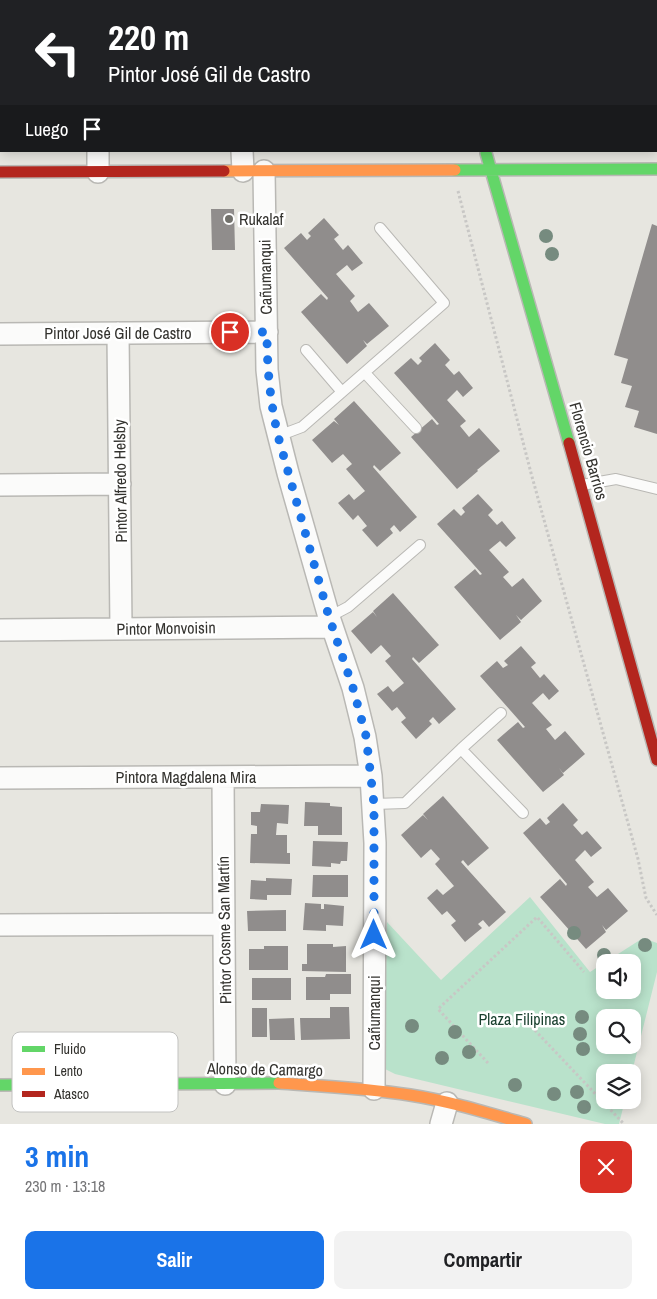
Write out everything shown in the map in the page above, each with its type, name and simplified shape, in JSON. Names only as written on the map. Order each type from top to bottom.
[{"type":"main road","name":"Florencio Barrios","points":[[485,152],[582,485],[657,760]]},
{"type":"main road","points":[[0,172],[98,162],[242,161],[264,171],[657,168]]},
{"type":"main road","name":"Alonso de Camargo","points":[[178,1084],[274,1084],[374,1090],[448,1103],[526,1124]]},
{"type":"street","name":"Cañumanqui","points":[[264,171],[268,379],[271,406],[331,622],[366,736],[371,776],[374,804],[374,1090]]},
{"type":"street","name":"Pintor José Gil de Castro","points":[[0,334],[267,332]]},
{"type":"street","name":"Pintor Alfredo Helsby","points":[[118,333],[121,629]]},
{"type":"street","points":[[0,485],[120,484]]},
{"type":"street","name":"Pintor Monvoisin","points":[[0,630],[121,629],[331,622]]},
{"type":"street","name":"Pintora Magdalena Mira","points":[[0,778],[371,776]]},
{"type":"street","name":"Pintor Cosme San Martín","points":[[223,777],[226,1084]]},
{"type":"street","points":[[0,926],[224,924]]},
{"type":"street","points":[[441,1124],[448,1103]]},
{"type":"lane","points":[[278,436],[302,427],[444,303],[380,228]]},
{"type":"lane","points":[[306,350],[342,392]]},
{"type":"lane","points":[[365,373],[416,428]]},
{"type":"lane","points":[[582,485],[616,479],[657,489]]},
{"type":"lane","points":[[331,622],[420,545]]},
{"type":"lane","points":[[374,804],[405,804],[501,713]]},
{"type":"lane","points":[[461,749],[522,813]]},
{"type":"path","points":[[457,170],[458,193],[531,473],[638,860],[646,898],[657,915]]},
{"type":"path","points":[[488,1063],[438,1009],[537,917],[584,972]]},
{"type":"path","points":[[528,1023],[623,1123]]},
{"type":"green space","name":"Plaza Filipinas","points":[[530,897],[590,972],[596,968],[596,999],[641,999],[641,954],[618,954],[643,938],[657,943],[657,972],[641,1036],[641,1009],[596,1009],[596,1054],[636,1054],[634,1064],[596,1064],[596,1109],[623,1109],[619,1124],[605,1124],[395,1074],[381,1067],[384,1054],[387,922],[441,980]]},
{"type":"building","points":[[211,209],[234,209],[235,250],[212,250]]},
{"type":"building","points":[[324,218],[339,235],[334,239],[343,250],[348,245],[363,263],[352,271],[347,265],[336,274],[355,296],[350,301],[358,312],[369,303],[389,326],[367,344],[363,340],[367,346],[347,364],[301,312],[321,294],[327,300],[328,298],[284,248],[301,233],[307,240],[311,236],[308,233]]},
{"type":"building","points":[[652,224],[657,226],[657,434],[634,427],[639,411],[625,407],[632,386],[621,383],[628,359],[614,355]]},
{"type":"building","points":[[435,343],[450,360],[445,365],[454,375],[459,371],[473,388],[463,397],[457,390],[447,400],[466,421],[460,426],[469,437],[479,428],[500,451],[457,489],[411,437],[432,419],[437,425],[439,424],[394,373],[411,358],[418,365],[422,361],[419,358]]},
{"type":"building","points":[[354,401],[401,453],[380,471],[374,465],[373,467],[417,517],[400,532],[394,525],[390,529],[393,533],[377,547],[362,530],[367,526],[358,515],[353,520],[338,503],[349,494],[354,500],[365,491],[346,469],[352,464],[343,454],[332,463],[312,440],[334,421],[339,425],[334,419]]},
{"type":"building","points":[[478,494],[493,510],[488,515],[497,525],[502,521],[516,538],[506,547],[500,541],[489,550],[509,572],[503,577],[512,587],[523,578],[542,601],[521,620],[516,615],[521,622],[500,640],[454,587],[475,569],[480,575],[482,574],[437,524],[454,509],[461,516],[465,512],[462,508]]},
{"type":"building","points":[[393,593],[439,645],[419,663],[413,657],[412,659],[456,709],[439,724],[433,717],[429,721],[432,724],[416,739],[401,722],[406,718],[397,707],[392,711],[377,694],[388,686],[393,692],[404,683],[385,661],[391,656],[381,645],[371,654],[351,631],[373,612],[377,617],[373,611]]},
{"type":"building","points":[[521,646],[536,663],[531,667],[540,678],[544,674],[559,691],[549,700],[543,693],[532,703],[552,725],[546,729],[555,740],[565,731],[585,754],[563,773],[559,768],[564,775],[543,792],[497,740],[518,722],[523,728],[525,727],[480,676],[497,661],[503,668],[508,665],[504,661]]},
{"type":"building","points":[[443,796],[489,848],[468,866],[463,860],[461,862],[506,912],[489,927],[483,920],[478,924],[482,928],[465,942],[451,925],[456,921],[447,911],[442,915],[427,898],[437,889],[443,895],[454,886],[435,864],[440,859],[431,849],[421,858],[401,835],[423,815],[428,820],[423,814]]},
{"type":"building","points":[[305,802],[330,803],[330,806],[342,807],[342,835],[318,835],[318,826],[304,826]]},
{"type":"building","points":[[563,803],[578,820],[573,825],[582,835],[587,831],[602,848],[591,857],[585,850],[575,860],[594,882],[588,887],[597,897],[608,888],[628,911],[606,930],[602,925],[606,932],[586,949],[540,897],[560,879],[566,886],[567,884],[523,833],[540,818],[546,825],[550,822],[547,818]]},
{"type":"building","points":[[261,804],[289,805],[288,824],[277,823],[276,835],[287,835],[287,853],[290,853],[290,864],[250,863],[251,834],[257,834],[257,826],[251,825],[251,812],[260,812]]},
{"type":"building","points":[[313,841],[348,842],[347,861],[341,861],[340,864],[331,863],[331,867],[312,866]]},
{"type":"building","points":[[313,875],[348,875],[348,897],[312,897]]},
{"type":"building","points":[[266,878],[292,879],[291,895],[267,895],[267,900],[250,899],[251,880],[266,881]]},
{"type":"building","points":[[305,903],[321,904],[321,909],[324,909],[324,904],[344,906],[343,926],[326,925],[326,931],[303,930]]},
{"type":"building","points":[[286,910],[286,931],[248,931],[247,911]]},
{"type":"building","points":[[307,944],[333,944],[333,947],[346,946],[346,972],[302,971],[302,964],[307,964]]},
{"type":"building","points":[[264,946],[288,946],[288,970],[249,970],[249,949],[264,949]]},
{"type":"building","points":[[326,974],[351,974],[351,994],[330,994],[330,1000],[306,1000],[306,977],[325,977]]},
{"type":"building","points":[[252,978],[291,978],[291,1000],[252,1000]]},
{"type":"building","points":[[330,1007],[349,1007],[350,1039],[301,1040],[300,1018],[330,1018]]},
{"type":"building","points":[[252,1008],[267,1008],[267,1037],[252,1037]]},
{"type":"building","points":[[294,1018],[295,1040],[270,1040],[269,1019]]},
{"type":"traffic: fast","points":[[486,153],[569,443]]},
{"type":"traffic: fast","points":[[455,170],[657,169]]},
{"type":"traffic: fast","points":[[178,1084],[279,1083]]},
{"type":"traffic: fast","points":[[0,1085],[12,1085]]},
{"type":"traffic: slow","points":[[224,171],[455,170]]},
{"type":"traffic: slow","points":[[279,1083],[361,1089],[410,1095],[454,1104],[526,1124]]},
{"type":"traffic: jam","points":[[0,172],[224,171]]},
{"type":"traffic: jam","points":[[569,443],[657,760]]},
{"type":"place","name":"Rukalaf","points":[[229,219]]},
{"type":"route","points":[[230,332],[267,332],[267,370],[271,406],[278,436],[329,617],[353,688],[366,736],[374,804],[374,935]]}]
